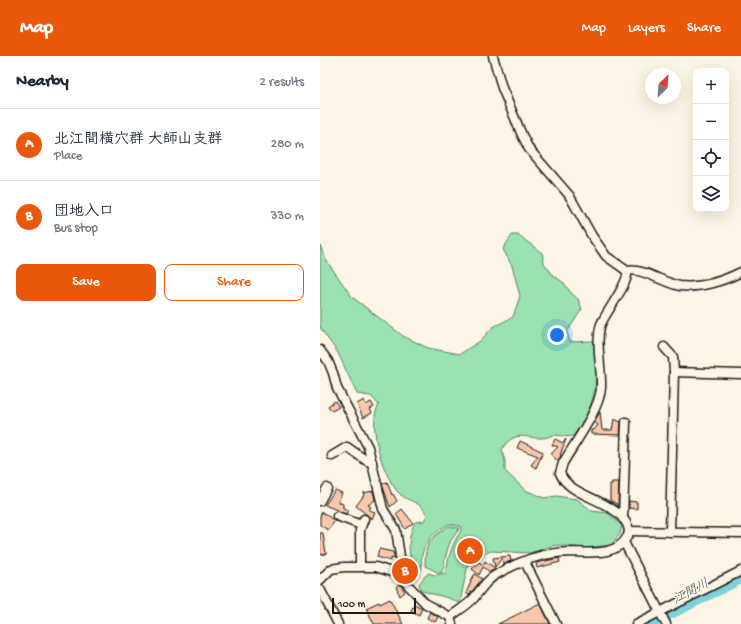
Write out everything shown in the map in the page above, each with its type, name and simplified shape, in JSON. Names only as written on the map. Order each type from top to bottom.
[{"type":"street","points":[[493,56],[502,88],[529,149],[569,195],[592,236],[606,256],[627,270],[633,269],[663,281],[685,286],[709,284],[741,272]]},
{"type":"street","points":[[320,350],[333,373],[337,388],[366,440],[383,509],[396,530],[403,576],[407,584],[426,604],[451,620],[473,599],[491,577],[525,562],[555,553],[599,552],[618,546],[624,542],[629,532],[623,518],[609,505],[573,489],[566,483],[560,474],[563,464],[598,404],[601,389],[600,328],[610,305],[627,280],[627,270]]},
{"type":"street","points":[[664,347],[673,357],[674,372],[670,532]]},
{"type":"street","points":[[674,372],[741,374]]},
{"type":"street","points":[[623,518],[626,422]]},
{"type":"street","points":[[332,456],[347,447],[367,461],[372,462]]},
{"type":"street","points":[[320,500],[327,488]]},
{"type":"street","points":[[337,516],[362,522],[360,566]]},
{"type":"street","points":[[629,532],[741,534]]},
{"type":"street","points":[[624,542],[666,624]]},
{"type":"street","points":[[525,562],[556,624]]},
{"type":"street","points":[[320,580],[328,571],[336,567],[360,566],[382,568],[403,576]]},
{"type":"street","points":[[636,624],[661,613],[741,571]]},
{"type":"street","points":[[320,589],[338,624]]},
{"type":"green space","points":[[512,235],[518,235],[542,253],[544,263],[553,275],[564,283],[571,293],[578,299],[582,309],[567,332],[570,342],[594,341],[597,346],[598,355],[594,394],[584,419],[573,436],[568,437],[554,435],[541,438],[519,436],[511,439],[502,449],[505,462],[505,471],[525,490],[544,498],[556,496],[577,499],[592,511],[608,513],[622,526],[620,534],[611,545],[584,548],[555,545],[530,553],[491,551],[475,558],[468,564],[460,602],[458,603],[449,598],[421,590],[419,584],[429,573],[434,575],[446,573],[451,551],[461,531],[460,526],[449,524],[437,532],[424,547],[422,553],[422,568],[417,571],[413,569],[409,550],[411,534],[415,522],[424,521],[427,515],[418,504],[401,495],[389,478],[383,465],[376,438],[376,413],[379,405],[371,396],[357,394],[338,353],[321,329],[320,245],[326,260],[352,297],[403,336],[428,348],[460,354],[480,341],[493,327],[513,317],[520,296],[512,266],[503,249]]},
{"type":"green space","points":[[449,526],[459,528],[451,540],[442,572],[439,573],[425,566],[426,551],[433,538]]},
{"type":"building","points":[[364,400],[366,405],[371,402],[374,407],[370,409],[372,413],[363,418],[357,404]]},
{"type":"building","points":[[335,401],[339,407],[332,411],[328,406]]},
{"type":"building","points":[[600,412],[602,430],[612,430],[614,419],[621,422],[620,435],[591,434],[591,430],[594,430],[598,425],[594,422]]},
{"type":"building","points":[[555,439],[563,443],[566,439],[560,455],[561,456],[557,461],[551,454],[558,447],[552,445]]},
{"type":"building","points":[[520,441],[543,452],[536,468],[531,465],[538,456],[517,448]]},
{"type":"building","points":[[387,482],[392,495],[393,494],[397,501],[390,507],[382,484]]},
{"type":"building","points":[[612,482],[619,482],[618,505],[610,500],[610,484],[612,484]]},
{"type":"building","points":[[335,490],[342,493],[338,502],[343,504],[343,508],[348,510],[346,514],[325,505]]},
{"type":"building","points":[[373,491],[375,500],[368,505],[371,507],[369,510],[375,512],[372,519],[356,506],[364,495],[363,493]]},
{"type":"building","points":[[629,501],[637,502],[637,509],[629,508]]},
{"type":"building","points":[[402,509],[413,523],[405,529],[396,514]]},
{"type":"building","points":[[322,512],[335,521],[328,530],[320,525],[320,516]]},
{"type":"building","points":[[320,533],[323,533],[326,554],[320,555]]},
{"type":"building","points":[[379,549],[393,552],[395,559],[391,558],[391,561],[377,557]]},
{"type":"building","points":[[510,556],[511,561],[503,564],[502,558],[495,567],[493,558]]},
{"type":"building","points":[[559,558],[560,562],[537,568],[536,563]]},
{"type":"building","points":[[485,561],[495,568],[490,572],[483,567],[479,575],[472,569],[479,562],[483,565]]},
{"type":"building","points":[[475,574],[482,579],[469,595],[466,593],[471,582],[470,581]]},
{"type":"building","points":[[400,584],[405,592],[400,596],[396,587]]},
{"type":"building","points":[[390,599],[403,624],[374,624],[366,608]]},
{"type":"building","points":[[540,603],[550,624],[498,624]]},
{"type":"building","points":[[414,604],[422,608],[419,615],[411,611]]},
{"type":"building","points":[[430,612],[438,617],[435,622],[427,618]]},
{"type":"waterway","name":"江間川","points":[[651,624],[741,579]]},
{"type":"place","name":"北江間横穴群 大師山支群","points":[[470,551]]},
{"type":"place","name":"団地入口","points":[[405,571]]}]
